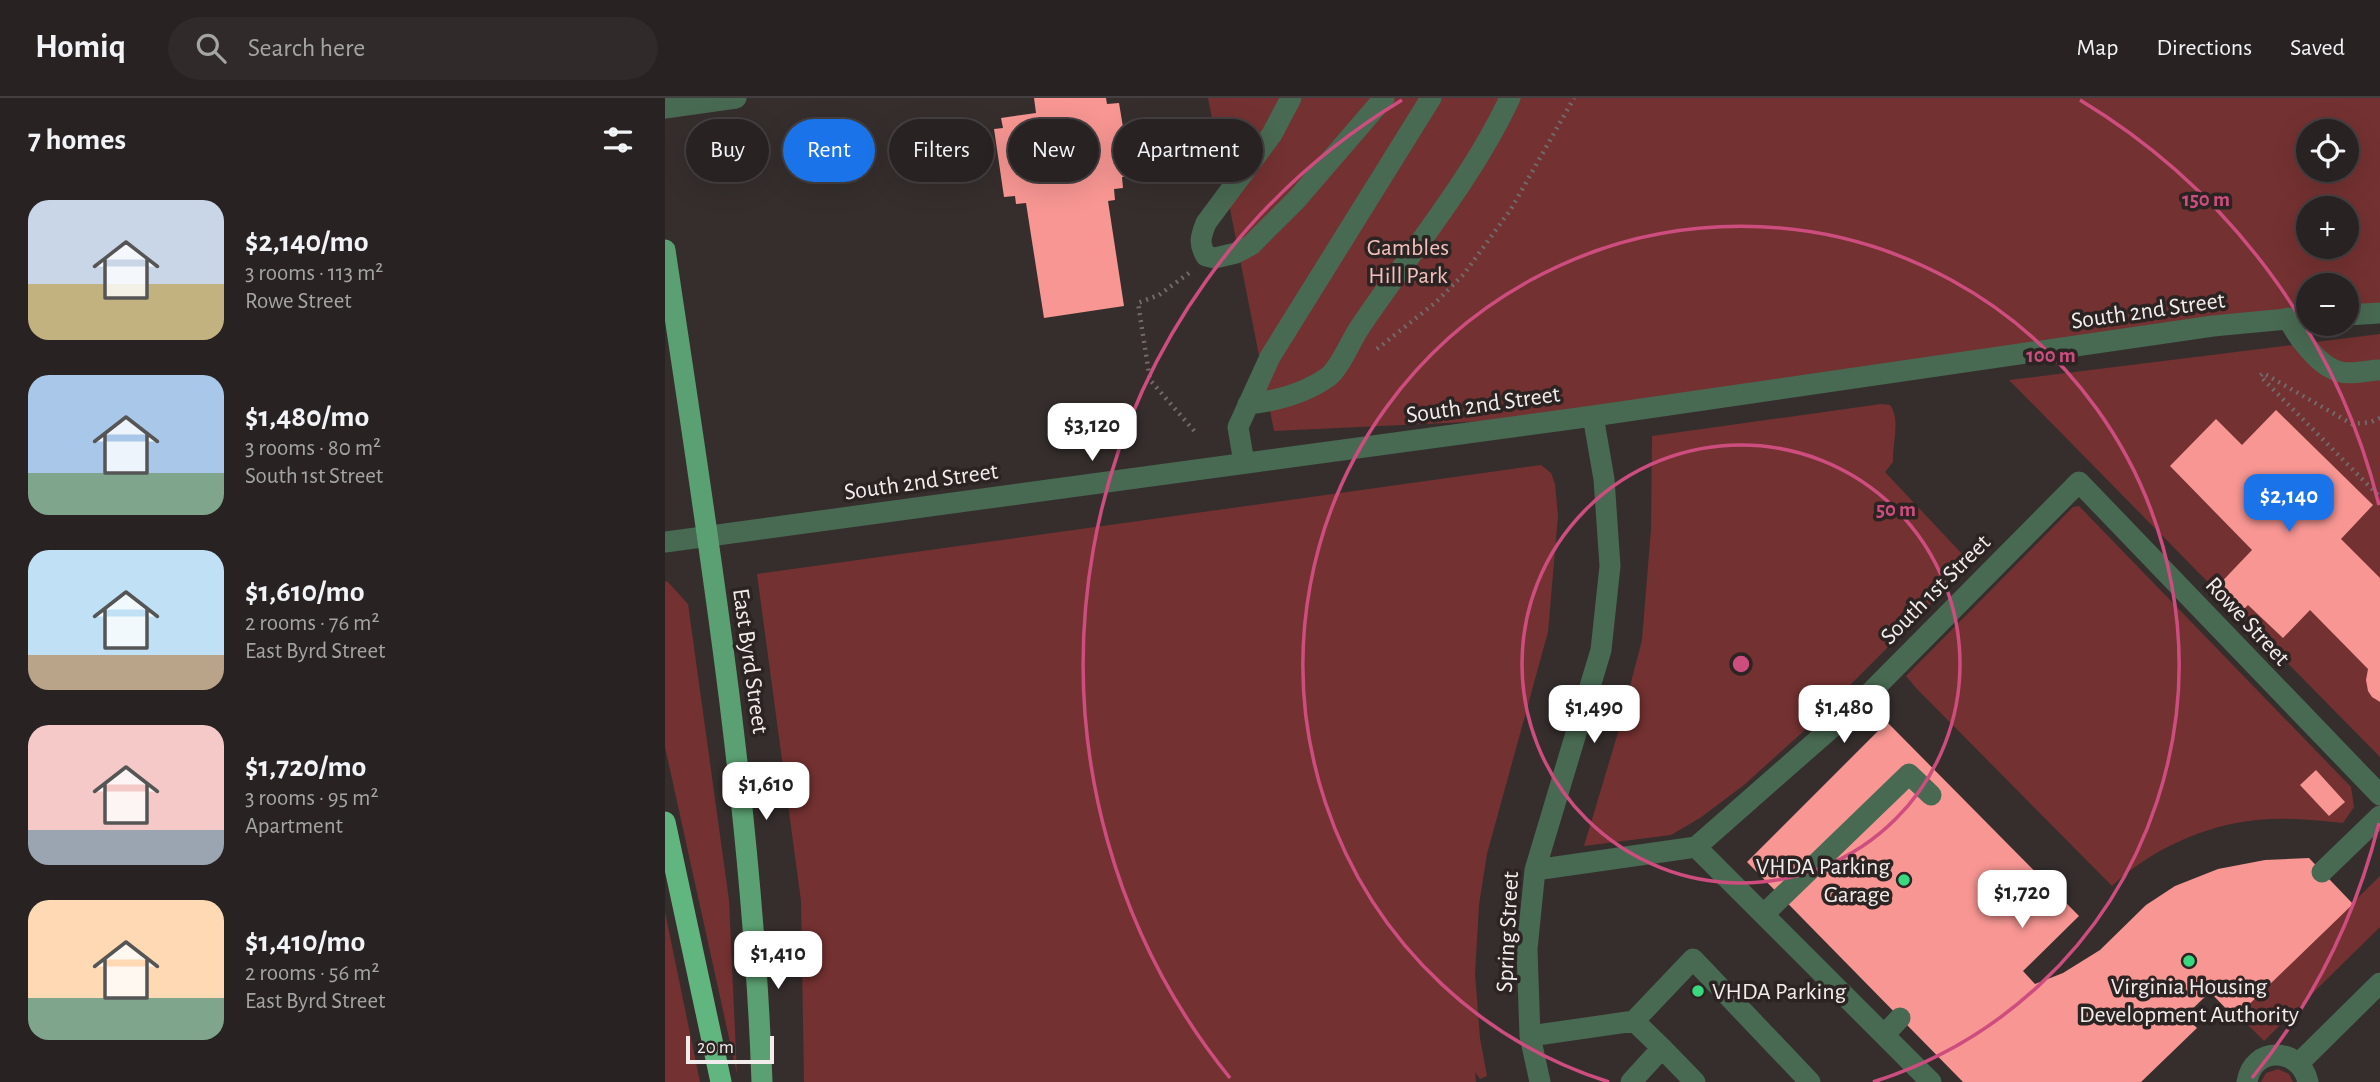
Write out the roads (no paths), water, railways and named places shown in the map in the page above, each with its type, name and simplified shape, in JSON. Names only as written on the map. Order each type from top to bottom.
[{"type":"highway","points":[[665,822],[721,1082]]},
{"type":"main road","name":"East Byrd Street","points":[[665,250],[708,538],[745,820],[753,902],[762,1082]]},
{"type":"street","points":[[665,108],[736,98]]},
{"type":"street","points":[[1291,98],[1272,134],[1206,223],[1200,238],[1206,256],[1215,258],[1236,253],[1251,245],[1297,199],[1384,98]]},
{"type":"street","points":[[1244,463],[1238,427],[1270,357],[1431,98]]},
{"type":"street","points":[[1248,404],[1283,400],[1330,376],[1358,329],[1441,214],[1486,145],[1510,98]]},
{"type":"street","points":[[2359,314],[2380,313]]},
{"type":"street","name":"South 2nd Street","points":[[665,542],[1593,416],[2213,326],[2296,318]]},
{"type":"street","points":[[2299,336],[2299,340],[2318,358],[2340,372],[2380,370]]},
{"type":"street","name":"Spring Street","points":[[1540,1082],[1530,1036],[1527,949],[1535,870],[1601,650],[1610,566],[1604,479],[1593,416]]},
{"type":"street","name":"Rowe Street","points":[[2079,482],[2380,795]]},
{"type":"street","name":"South 1st Street","points":[[1696,846],[1862,701],[2079,482]]},
{"type":"street","points":[[1764,914],[1909,774],[1931,795]]},
{"type":"street","points":[[2322,872],[2380,816]]},
{"type":"street","points":[[1535,870],[1696,846],[1931,1082]]},
{"type":"street","points":[[1530,1036],[1634,1021],[1693,959],[1810,1082]]},
{"type":"street","points":[[2247,1082],[2248,1074],[2255,1064],[2265,1057],[2277,1055],[2289,1057],[2304,1073],[2380,984]]},
{"type":"street","points":[[1884,1035],[1900,1018]]},
{"type":"street","points":[[1634,1021],[1695,1082]]},
{"type":"street","points":[[1631,1082],[1662,1048]]},
{"type":"place","name":"VHDA Parking Garage","points":[[1904,880]]},
{"type":"place","name":"Virginia Housing Development Authority","points":[[2189,961]]},
{"type":"place","name":"VHDA Parking","points":[[1698,991]]},
{"type":"park label","name":"Gambles Hill Park","points":[[1408,261]]}]
